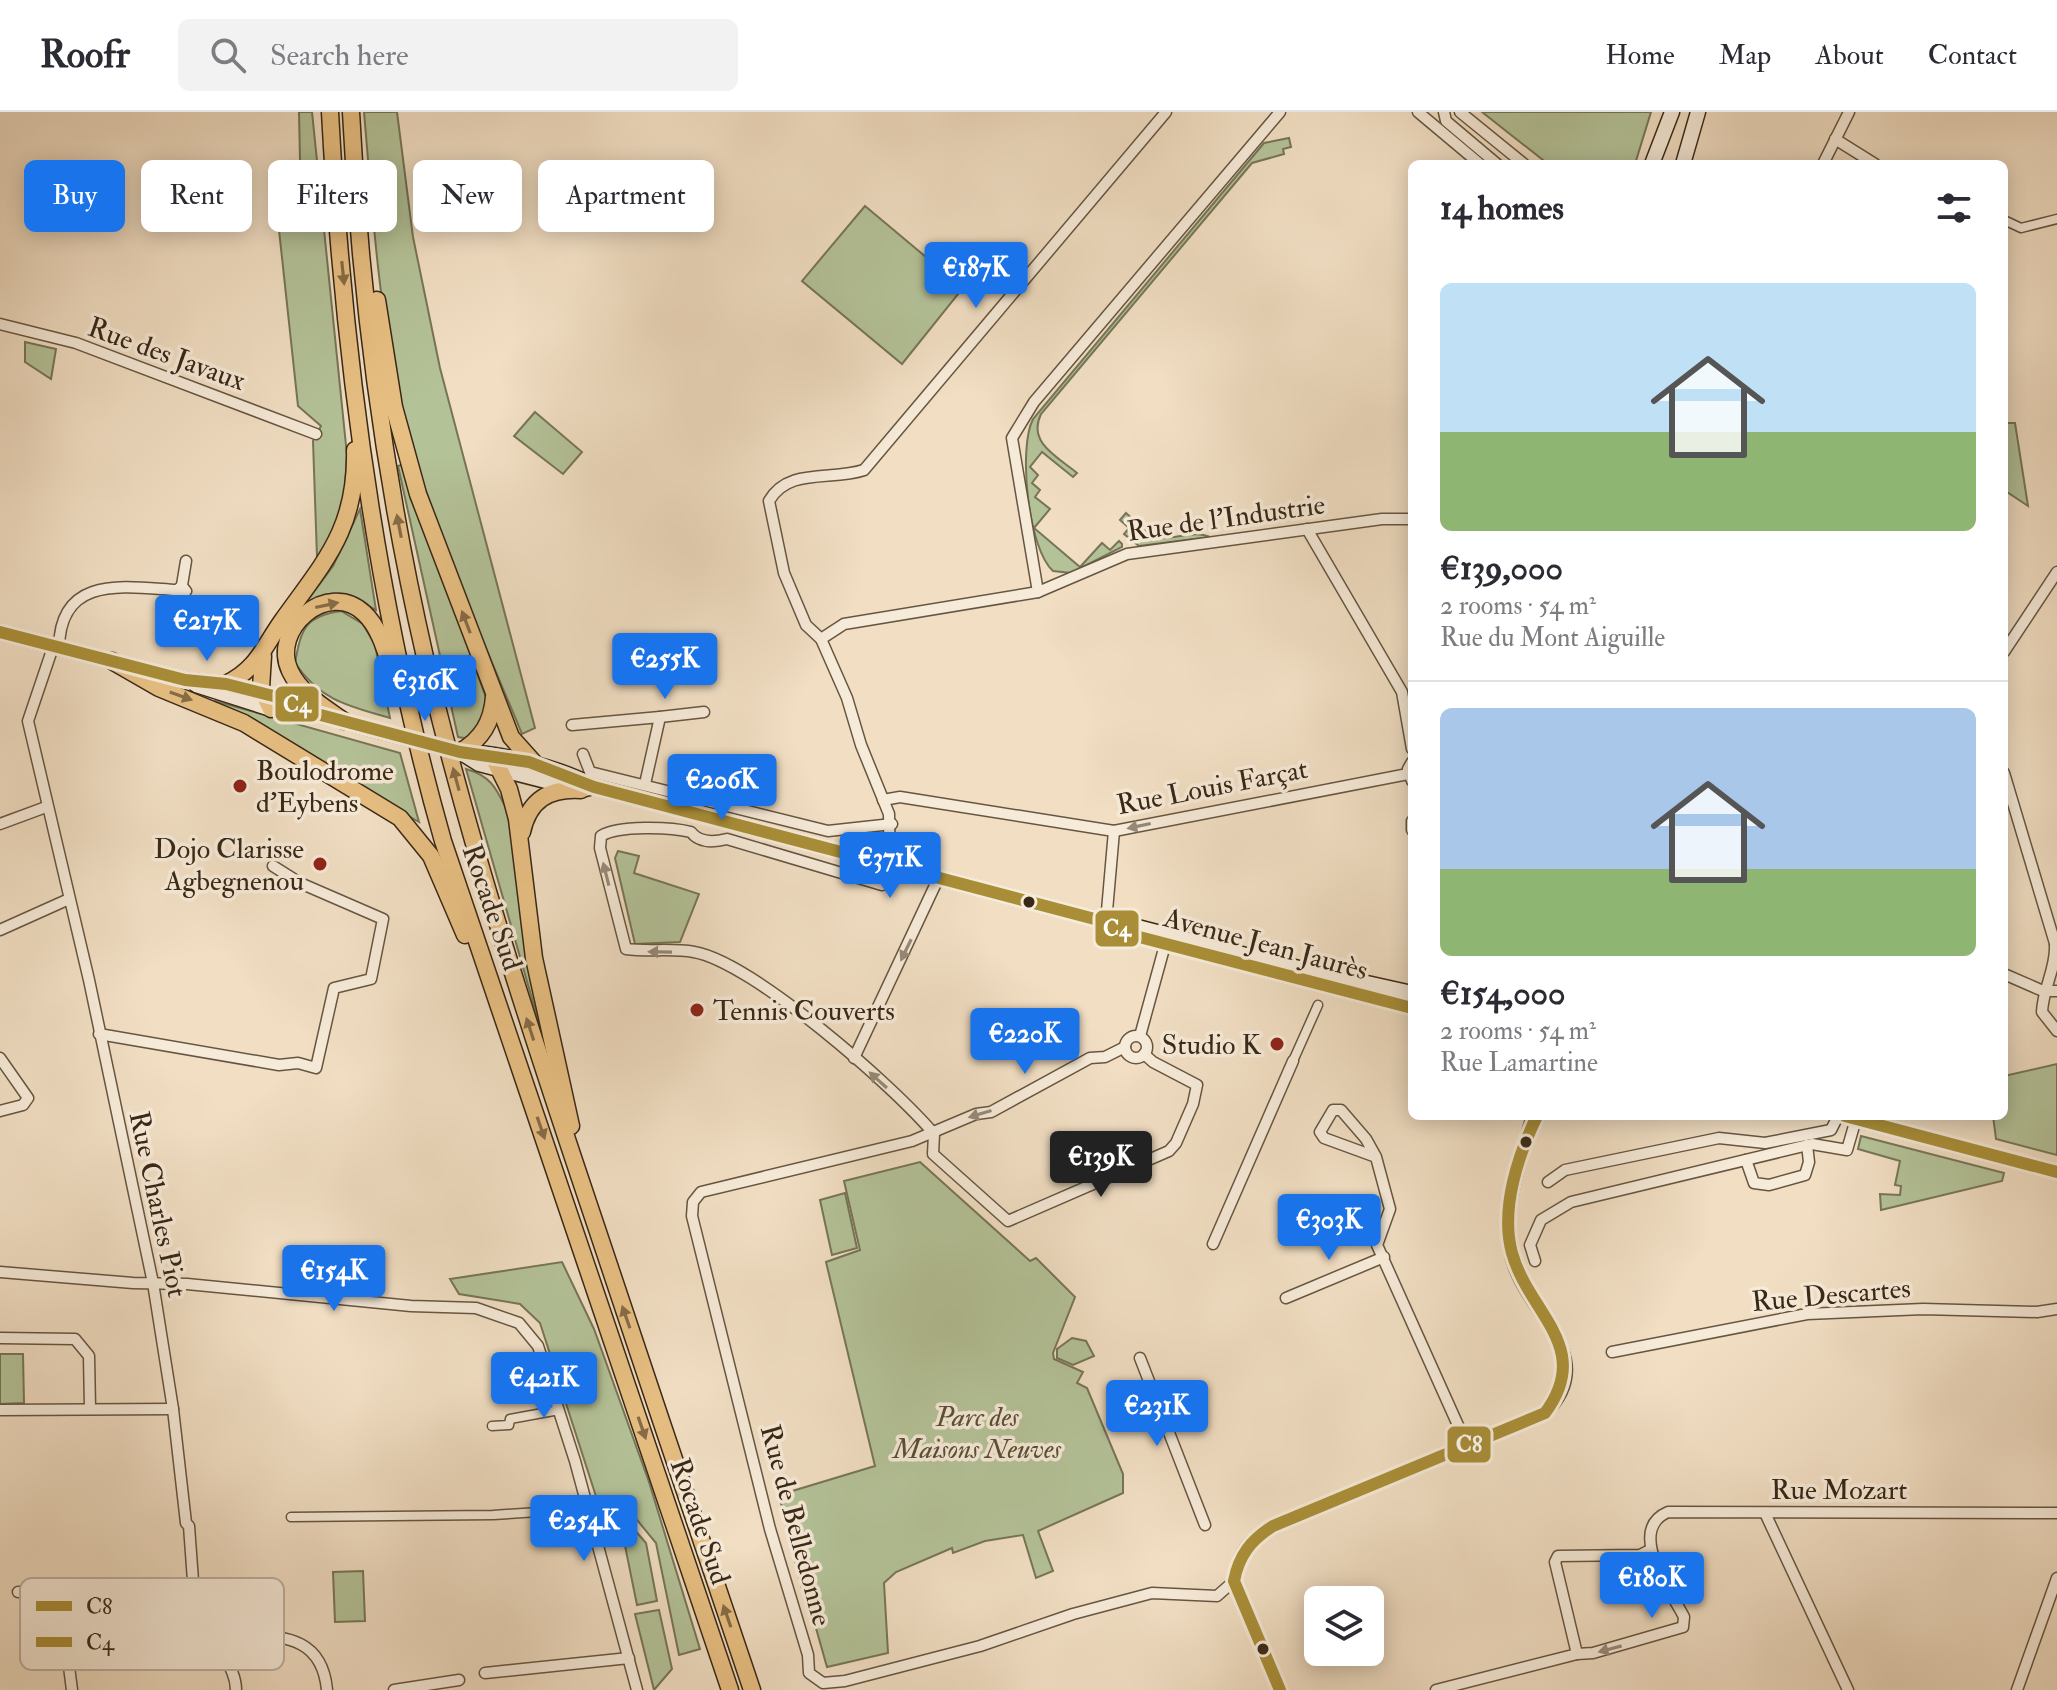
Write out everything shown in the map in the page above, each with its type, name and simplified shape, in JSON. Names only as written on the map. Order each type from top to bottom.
[{"type":"highway","name":"Rocade Sud","points":[[330,112],[353,360],[382,572],[426,780],[730,1690]]},
{"type":"highway","name":"Rocade Sud","points":[[351,116],[375,377],[417,617],[473,841],[572,1156],[752,1690]]},
{"type":"highway","points":[[351,116],[387,369],[402,442],[418,494],[511,737],[537,772]]},
{"type":"highway","points":[[226,684],[244,674],[264,654],[277,628],[333,551],[351,504],[356,469],[353,360]]},
{"type":"highway","points":[[344,721],[300,686],[286,653],[290,632],[300,618],[315,607],[333,602],[358,608],[378,634],[426,780]]},
{"type":"highway","points":[[264,654],[262,693],[271,709]]},
{"type":"highway","points":[[112,661],[159,688],[244,723],[404,821],[431,856],[516,1054]]},
{"type":"highway","points":[[460,752],[483,733],[492,715],[494,695]]},
{"type":"highway","points":[[497,763],[509,789],[520,842],[534,958],[552,1050],[571,1120],[572,1156]]},
{"type":"highway","points":[[520,842],[525,816],[543,795],[559,790],[588,788]]},
{"type":"main road","points":[[1653,160],[1665,120],[1672,112]]},
{"type":"main road","points":[[1684,160],[1698,112]]},
{"type":"main road","points":[[0,632],[185,680],[226,684],[262,693],[302,705],[317,714]]},
{"type":"main road","points":[[185,680],[216,694],[271,709],[317,714],[344,721]]},
{"type":"main road","name":"Avenue Jean Jaurès","points":[[344,721],[497,763],[582,779],[588,788],[1108,922],[1408,1007]]},
{"type":"main road","name":"Avenue Jean Jaurès","points":[[1167,938],[1408,992]]},
{"type":"main road","points":[[1861,1120],[2057,1172]]},
{"type":"street","points":[[1144,1054],[1197,1085],[1176,1143],[1169,1151],[1008,1221],[933,1154],[934,1134],[854,1058],[757,981],[696,952],[626,949],[600,848],[601,836],[611,830],[675,828],[691,832],[695,838],[713,842],[727,839],[882,885],[890,882],[892,824],[861,745],[847,698],[821,639],[806,625],[784,573],[769,501],[777,487],[791,481],[864,470],[1166,112]]},
{"type":"street","points":[[1038,592],[1015,465],[1015,430],[1034,402],[1280,112]]},
{"type":"street","points":[[1418,112],[1475,160]]},
{"type":"street","points":[[1436,112],[1493,160]]},
{"type":"street","points":[[1460,112],[1519,160]]},
{"type":"street","points":[[1825,160],[1849,112]]},
{"type":"street","points":[[1835,139],[1869,160]]},
{"type":"street","points":[[2008,222],[2021,228],[2057,219]]},
{"type":"street","name":"Rue des Javaux","points":[[0,324],[76,343],[316,434]]},
{"type":"street","name":"Rue de l'Industrie","points":[[821,639],[844,624],[1038,592],[1127,554],[1382,519],[1408,519]]},
{"type":"street","points":[[1307,529],[1402,692],[1408,726]]},
{"type":"street","name":"Rue Charles Piot","points":[[186,561],[179,588],[107,586],[79,599],[66,614],[28,721],[153,1283],[173,1409],[194,1578]]},
{"type":"street","points":[[2008,646],[2057,572]]},
{"type":"street","points":[[572,725],[704,712]]},
{"type":"street","points":[[645,784],[660,717]]},
{"type":"street","points":[[583,754],[590,772],[828,831],[892,824]]},
{"type":"street","name":"Rue Louis Farçat","points":[[883,800],[900,797],[1114,831],[1408,777]]},
{"type":"street","points":[[2008,786],[2056,948],[2056,959],[2043,991],[2042,1012],[2057,1031]]},
{"type":"street","points":[[0,824],[46,807]]},
{"type":"street","points":[[1108,922],[1114,831]]},
{"type":"street","points":[[99,1034],[279,1065],[298,1063],[316,1068],[334,988],[371,979],[383,919],[300,883],[273,866]]},
{"type":"street","points":[[854,1058],[938,879]]},
{"type":"street","points":[[0,930],[69,899]]},
{"type":"street","points":[[1140,1036],[1167,938]]},
{"type":"street","points":[[2008,976],[2043,991],[2057,991]]},
{"type":"street","points":[[1213,1244],[1318,1005]]},
{"type":"street","points":[[1140,1036],[1129,1038],[1125,1047],[1132,1057],[1144,1054]]},
{"type":"street","points":[[1140,1036],[1147,1044],[1144,1054]]},
{"type":"street","name":"Rue de Belledonne","points":[[1125,1047],[1105,1057],[1090,1058],[991,1112],[976,1114],[934,1134],[701,1192],[691,1208],[770,1529],[808,1655],[809,1673],[818,1685],[898,1669],[1173,1587],[1217,1596],[1234,1581]]},
{"type":"street","points":[[0,1058],[28,1098],[23,1105],[0,1111]]},
{"type":"street","points":[[1376,1157],[1324,1138],[1320,1132],[1327,1115],[1333,1110],[1341,1110],[1366,1139],[1376,1157],[1390,1209],[1377,1245],[1466,1443]]},
{"type":"street","points":[[1280,1690],[1234,1581],[1236,1562],[1256,1536],[1466,1443],[1545,1413],[1565,1388],[1568,1372],[1564,1352],[1524,1287],[1510,1251],[1513,1195],[1533,1120]]},
{"type":"street","points":[[1548,1182],[1565,1170],[1719,1138],[1765,1143],[1831,1130],[1836,1120]]},
{"type":"street","points":[[1535,1261],[1530,1245],[1541,1220],[1571,1202],[1807,1145],[1847,1150],[1850,1120]]},
{"type":"street","points":[[1746,1160],[1754,1183],[1769,1185],[1805,1175],[1809,1162],[1807,1145]]},
{"type":"street","points":[[1286,1298],[1384,1257]]},
{"type":"street","points":[[0,1272],[411,1306],[476,1308],[519,1323],[538,1346],[559,1410],[637,1690]]},
{"type":"street","name":"Rue Descartes","points":[[1612,1352],[1807,1314],[1923,1309],[2037,1312],[2057,1309]]},
{"type":"street","points":[[0,1338],[75,1339],[89,1356],[90,1408]]},
{"type":"street","points":[[1140,1358],[1205,1525]]},
{"type":"street","points":[[0,1410],[173,1409]]},
{"type":"street","points":[[492,1426],[509,1425],[510,1419],[559,1410]]},
{"type":"street","points":[[291,1517],[493,1515],[568,1510],[580,1522],[591,1523]]},
{"type":"street","name":"Rue Mozart","points":[[1650,1550],[1650,1527],[1656,1517],[1668,1512],[2057,1513]]},
{"type":"street","points":[[1765,1513],[1848,1690]]},
{"type":"street","points":[[1436,1690],[1577,1654],[1593,1653],[1683,1627],[1684,1617],[1650,1550],[1640,1555],[1558,1556],[1555,1562],[1577,1654]]},
{"type":"street","points":[[2017,1690],[2057,1578]]},
{"type":"street","points":[[284,1639],[296,1641],[318,1659],[327,1690]]},
{"type":"street","points":[[485,1673],[629,1658]]},
{"type":"street","points":[[69,1670],[72,1690]]},
{"type":"street","points":[[233,1670],[236,1690]]},
{"type":"street","points":[[394,1690],[459,1680]]},
{"type":"green space","points":[[299,112],[312,112],[317,160],[300,160]]},
{"type":"green space","points":[[364,112],[397,112],[413,237],[440,368],[535,728],[522,734],[435,522],[408,434],[385,321],[374,232],[397,232],[397,160],[368,160]]},
{"type":"green space","points":[[1482,112],[1651,112],[1636,160],[1543,160]]},
{"type":"green space","points":[[1289,138],[1291,147],[1283,149],[1284,154],[1252,163],[1041,414],[1038,433],[1041,441],[1077,473],[1073,477],[1042,452],[1030,467],[1038,475],[1032,483],[1040,490],[1035,497],[1050,509],[1034,528],[1080,567],[1102,543],[1110,550],[1119,541],[1122,544],[1122,547],[1071,573],[1053,571],[1037,542],[1032,521],[1028,498],[1026,452],[1033,419],[1264,143]]},
{"type":"green space","points":[[865,206],[963,288],[902,364],[802,281]]},
{"type":"green space","points":[[279,232],[324,232],[347,455],[344,503],[326,553],[317,557],[313,441],[321,426],[298,406]]},
{"type":"green space","points":[[25,342],[56,349],[51,379],[25,362]]},
{"type":"green space","points":[[535,412],[582,452],[563,474],[514,436]]},
{"type":"green space","points":[[2008,423],[2015,423],[2028,506],[2008,493]]},
{"type":"green space","points":[[404,464],[486,698],[482,722],[470,739],[458,737],[398,466]]},
{"type":"green space","points":[[360,509],[376,610],[351,597],[302,608],[333,566]]},
{"type":"green space","points":[[1126,513],[1148,533],[1158,537],[1195,534],[1210,537],[1139,546],[1124,534],[1129,528],[1120,520]]},
{"type":"green space","points":[[341,611],[363,624],[375,645],[390,718],[325,694],[295,663],[307,626],[319,616]]},
{"type":"green space","points":[[215,701],[400,753],[419,822],[212,703]]},
{"type":"green space","points":[[466,769],[492,784],[507,810],[545,1044]]},
{"type":"green space","points":[[618,851],[639,856],[634,873],[699,894],[680,942],[635,944],[615,858]]},
{"type":"green space","points":[[2057,1064],[2057,1155],[1996,1139],[1994,1120],[2008,1120],[2008,1075]]},
{"type":"green space","points":[[1861,1136],[2004,1173],[2002,1181],[1881,1210],[1880,1194],[1900,1195],[1901,1186],[1895,1185],[1900,1161],[1858,1149]]},
{"type":"green space","name":"Parc des Maisons Neuves","points":[[920,1162],[1030,1261],[1036,1258],[1075,1297],[1053,1353],[1054,1359],[1083,1372],[1077,1383],[1087,1388],[1123,1474],[1123,1493],[1038,1531],[1053,1571],[1036,1578],[1023,1535],[985,1541],[953,1553],[952,1548],[896,1572],[884,1583],[888,1653],[827,1667],[812,1614],[808,1613],[779,1495],[875,1466],[826,1262],[860,1250],[844,1181]]},
{"type":"green space","points":[[845,1193],[857,1248],[832,1255],[820,1200]]},
{"type":"green space","points":[[562,1262],[594,1329],[649,1482],[700,1649],[679,1655],[656,1543],[628,1509],[603,1518],[540,1323],[520,1304],[459,1294],[450,1279]]},
{"type":"green space","points":[[1072,1338],[1086,1341],[1094,1356],[1073,1365],[1057,1358],[1057,1349]]},
{"type":"green space","points":[[0,1354],[23,1354],[24,1403],[0,1404]]},
{"type":"green space","points":[[626,1520],[646,1543],[657,1601],[637,1605],[620,1521]]},
{"type":"green space","points":[[363,1571],[365,1621],[335,1622],[333,1572]]},
{"type":"green space","points":[[659,1610],[672,1669],[654,1690],[635,1614]]},
{"type":"transit line","name":"C4","points":[[0,632],[185,680],[226,684],[289,700],[317,714],[460,752],[529,762],[594,787],[1106,922],[1124,933],[1408,1007]]},
{"type":"transit line","name":"C8","points":[[1280,1690],[1234,1581],[1239,1563],[1252,1543],[1273,1526],[1545,1413],[1558,1390],[1563,1369],[1561,1349],[1520,1275],[1509,1236],[1513,1183],[1535,1120]]},
{"type":"transit line","name":"C4","points":[[1860,1120],[2057,1172]]},
{"type":"place","name":"Boulodrome d'Eybens","points":[[240,786]]},
{"type":"place","name":"Dojo Clarisse Agbegnenou","points":[[320,864]]},
{"type":"place","name":"Tennis Couverts","points":[[697,1010]]},
{"type":"place","name":"Studio K","points":[[1277,1044]]}]
